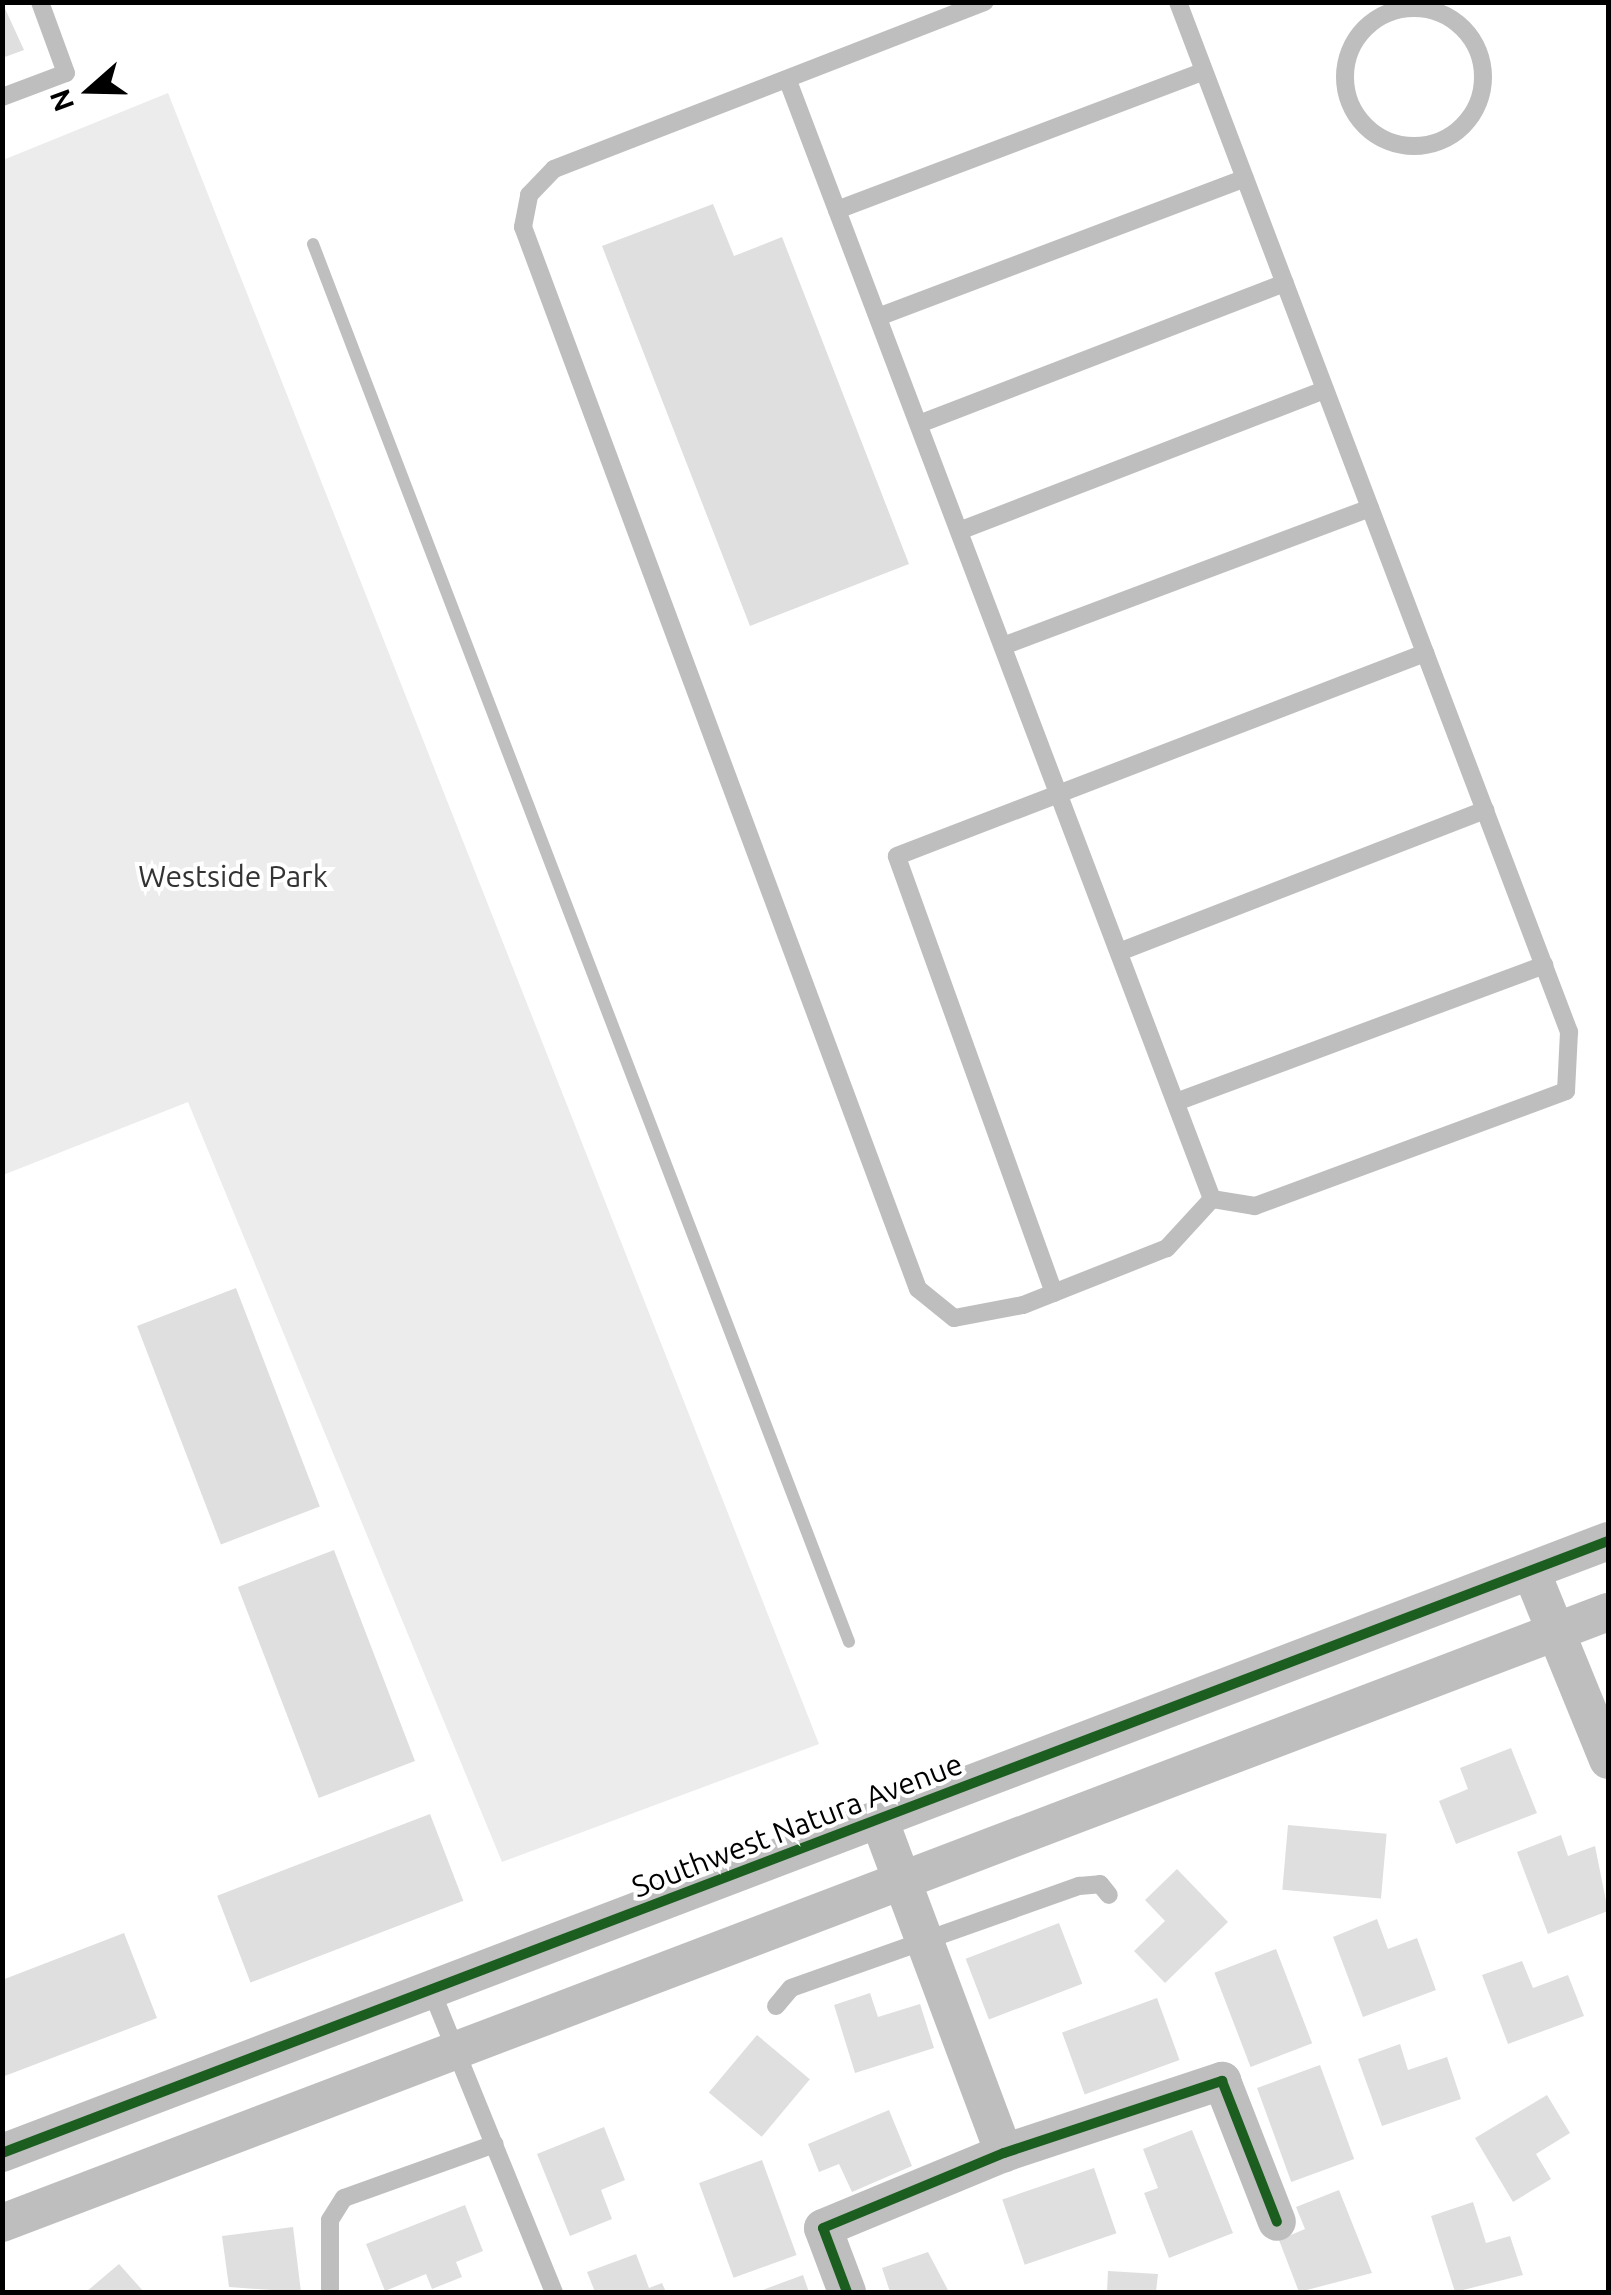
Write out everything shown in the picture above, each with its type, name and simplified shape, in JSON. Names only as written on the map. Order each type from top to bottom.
[{"type":"street","name":"Southwest Natura Avenue","points":[[2,2152],[432,1992],[1608,1541]]},
{"type":"street","points":[[1530,1571],[1556,1632],[1594,1687],[1608,1760]]},
{"type":"street","points":[[2,2223],[1608,1612]]},
{"type":"street","points":[[879,1820],[1004,2153]]},
{"type":"street","points":[[846,2292],[823,2228],[1004,2153],[1222,2081],[1277,2222]]},
{"type":"lane","points":[[2,97],[66,73],[40,2]]},
{"type":"lane","points":[[985,2],[554,169],[530,194],[523,227],[918,1289],[954,1318],[1054,1293],[1168,1248],[1212,1199]]},
{"type":"lane","points":[[1178,2],[1570,1032],[1566,1091],[1255,1206],[1212,1199]]},
{"type":"lane","points":[[1413,5],[1454,11],[1480,57],[1478,103],[1448,138],[1402,146],[1362,124],[1346,61],[1369,24],[1413,5]]},
{"type":"lane","points":[[837,210],[1204,71]]},
{"type":"lane","points":[[788,81],[1212,1199]]},
{"type":"lane","points":[[878,317],[1245,178]]},
{"type":"lane","points":[[919,424],[1285,282]]},
{"type":"lane","points":[[959,531],[1325,390]]},
{"type":"lane","points":[[1002,646],[1370,508]]},
{"type":"lane","points":[[1054,1293],[897,856],[1425,653]]},
{"type":"lane","points":[[1119,952],[1485,810]]},
{"type":"lane","points":[[1176,1102],[1544,964]]},
{"type":"lane","points":[[776,2006],[791,1988],[1078,1886],[1100,1884],[1109,1895]]},
{"type":"lane","points":[[432,1992],[554,2292]]},
{"type":"lane","points":[[330,2292],[330,2220],[344,2198],[495,2144]]},
{"type":"green space","name":"Westside Park","points":[[168,93],[819,1744],[502,1862],[188,1102],[3,1175],[3,160]]},
{"type":"building","points":[[2,2],[24,50],[2,58]]},
{"type":"building","points":[[713,204],[734,256],[782,237],[909,564],[750,626],[602,246]]},
{"type":"building","points":[[236,1288],[320,1506],[221,1544],[137,1326]]},
{"type":"building","points":[[334,1550],[415,1761],[319,1798],[238,1587]]},
{"type":"building","points":[[1511,1748],[1537,1813],[1456,1844],[1439,1801],[1468,1789],[1460,1768]]},
{"type":"building","points":[[430,1814],[463,1901],[250,1983],[217,1896]]},
{"type":"building","points":[[1288,1825],[1387,1834],[1381,1898],[1282,1890]]},
{"type":"building","points":[[1561,1835],[1568,1856],[1595,1846],[1608,1911],[1548,1934],[1517,1852]]},
{"type":"building","points":[[1177,1869],[1228,1922],[1165,1983],[1134,1951],[1165,1921],[1145,1900]]},
{"type":"building","points":[[1377,1919],[1388,1949],[1417,1938],[1436,1990],[1363,2017],[1333,1937]]},
{"type":"building","points":[[1059,1923],[1082,1984],[989,2020],[966,1959]]},
{"type":"building","points":[[124,1933],[157,2018],[2,2077],[2,1980]]},
{"type":"building","points":[[1276,1949],[1312,2043],[1251,2067],[1214,1973]]},
{"type":"building","points":[[1522,1961],[1533,1988],[1568,1975],[1584,2016],[1508,2044],[1482,1975]]},
{"type":"building","points":[[870,1993],[878,2017],[920,2004],[934,2048],[855,2073],[834,2005]]},
{"type":"building","points":[[1157,1998],[1180,2060],[1085,2095],[1062,2033]]},
{"type":"building","points":[[757,2035],[810,2079],[762,2137],[709,2092]]},
{"type":"building","points":[[1400,2044],[1408,2070],[1447,2057],[1461,2099],[1382,2126],[1358,2059]]},
{"type":"building","points":[[1320,2065],[1354,2159],[1291,2182],[1257,2088]]},
{"type":"building","points":[[1547,2095],[1570,2133],[1536,2154],[1551,2179],[1513,2202],[1475,2138]]},
{"type":"building","points":[[889,2110],[912,2166],[852,2192],[839,2164],[819,2172],[808,2144]]},
{"type":"building","points":[[604,2127],[625,2180],[601,2190],[612,2219],[570,2236],[537,2154]]},
{"type":"building","points":[[1192,2130],[1233,2233],[1169,2258],[1144,2193],[1158,2188],[1143,2149]]},
{"type":"building","points":[[762,2160],[797,2255],[734,2278],[699,2183]]},
{"type":"building","points":[[1094,2168],[1116,2233],[1025,2265],[1002,2200]]},
{"type":"building","points":[[1339,2190],[1372,2273],[1299,2292],[1279,2240],[1305,2229],[1296,2207]]},
{"type":"building","points":[[1473,2202],[1486,2243],[1510,2236],[1523,2275],[1455,2292],[1431,2216]]},
{"type":"building","points":[[465,2205],[483,2251],[456,2262],[462,2277],[432,2289],[426,2274],[385,2291],[366,2244]]},
{"type":"building","points":[[293,2227],[301,2292],[229,2287],[222,2236]]},
{"type":"building","points":[[928,2252],[949,2292],[890,2292],[882,2268]]},
{"type":"building","points":[[636,2254],[649,2288],[662,2283],[666,2292],[595,2292],[587,2272]]},
{"type":"building","points":[[119,2264],[144,2292],[86,2292]]},
{"type":"building","points":[[1108,2271],[1158,2274],[1156,2292],[1107,2292]]},
{"type":"building","points":[[803,2275],[809,2292],[757,2292]]},
{"type":"waterway","points":[[313,244],[849,1642]]},
{"type":"cycle path","points":[[2,2153],[1608,1541]]},
{"type":"cycle path","points":[[847,2292],[823,2228],[1004,2153],[1222,2081],[1277,2222]]}]
